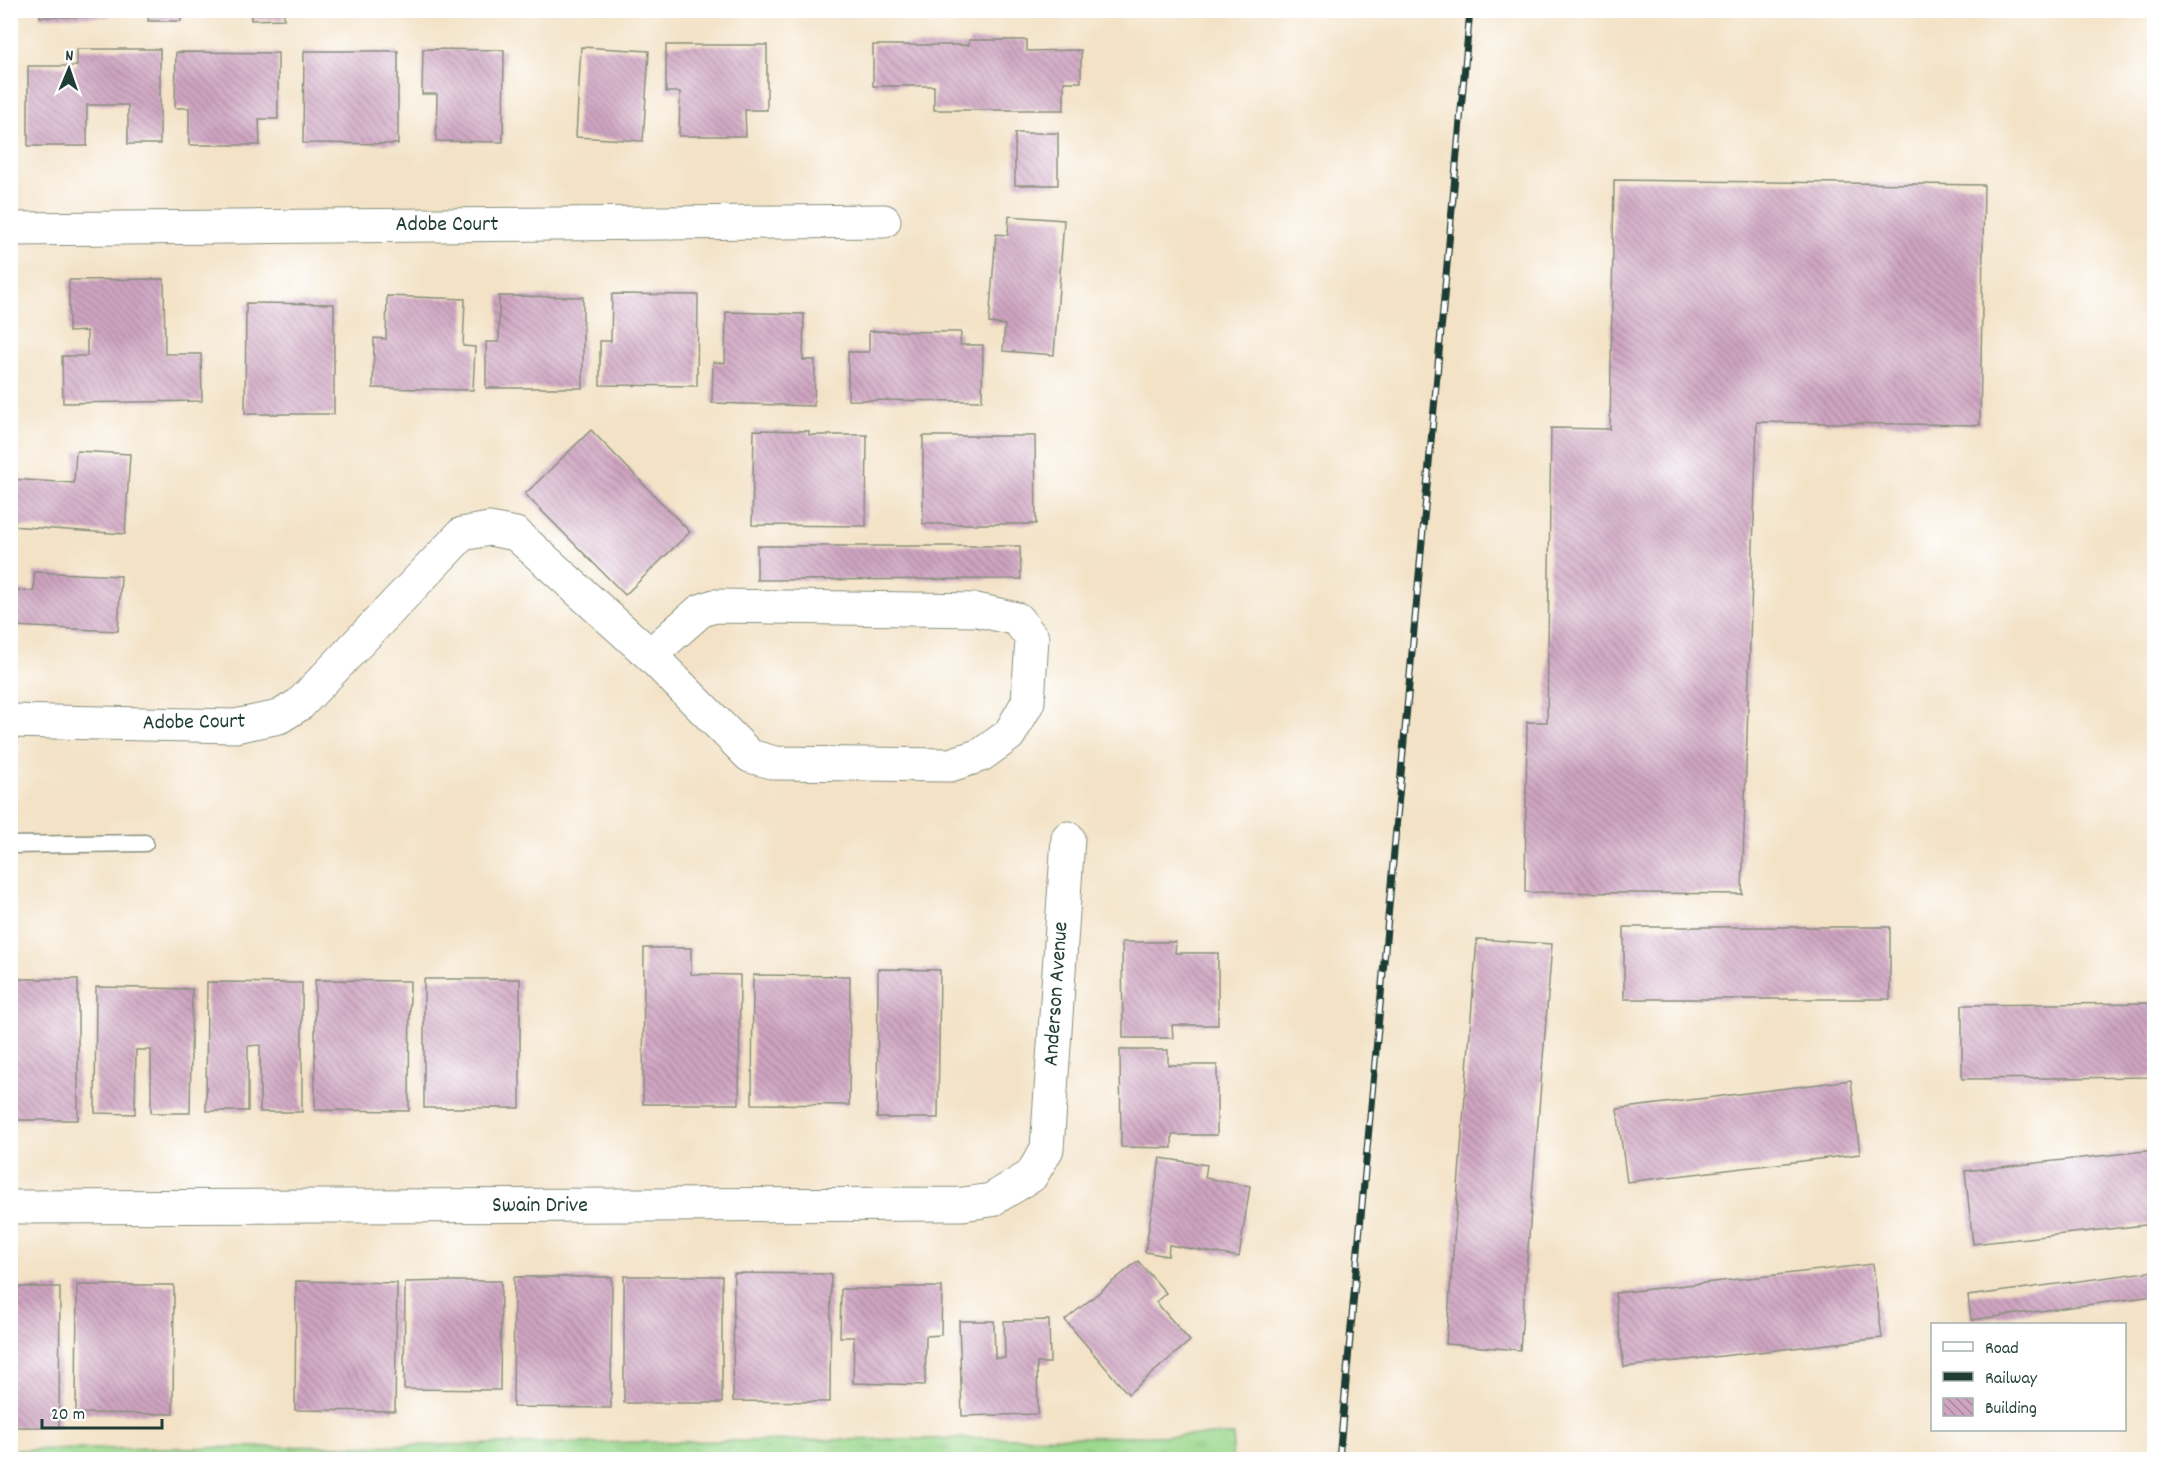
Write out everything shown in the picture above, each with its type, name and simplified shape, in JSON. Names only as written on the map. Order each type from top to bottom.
[{"type":"street","name":"Adobe Court","points":[[10,228],[884,221]]},
{"type":"street","name":"Adobe Court","points":[[10,721],[235,726],[279,717],[300,704],[462,534],[489,529],[516,534],[650,655],[750,756],[775,763],[950,765],[981,755],[1010,735],[1028,702],[1032,638],[1017,619],[977,610],[714,606],[700,611],[650,655]]},
{"type":"street","name":"Anderson Avenue","points":[[1047,1149],[1068,838]]},
{"type":"street","name":"Swain Drive","points":[[10,1208],[963,1204],[991,1200],[1031,1176],[1047,1149]]},
{"type":"lane","points":[[10,845],[145,843]]},
{"type":"green space","points":[[1234,1435],[1232,1460],[10,1459],[11,1450]]},
{"type":"building","points":[[40,10],[110,10],[110,17],[40,17]]},
{"type":"building","points":[[149,10],[181,10],[181,21],[148,21]]},
{"type":"building","points":[[251,10],[284,10],[284,19],[251,20]]},
{"type":"building","points":[[969,40],[1027,40],[1027,51],[1081,50],[1081,82],[1064,82],[1064,110],[934,110],[934,86],[873,86],[873,45],[969,45]]},
{"type":"building","points":[[666,45],[767,45],[767,110],[745,110],[746,136],[679,136],[680,92],[666,92]]},
{"type":"building","points":[[581,47],[649,51],[643,141],[576,137]]},
{"type":"building","points":[[77,49],[160,49],[160,144],[128,144],[128,105],[87,105],[87,146],[28,146],[28,66],[77,66]]},
{"type":"building","points":[[423,49],[504,50],[503,142],[436,141],[437,94],[422,94]]},
{"type":"building","points":[[304,51],[398,51],[398,144],[303,143]]},
{"type":"building","points":[[176,52],[278,53],[278,119],[259,119],[260,145],[189,145],[189,108],[175,108]]},
{"type":"building","points":[[1015,133],[1058,133],[1058,185],[1015,185]]},
{"type":"building","points":[[1614,180],[1984,185],[1980,425],[1757,422],[1742,894],[1525,892],[1527,722],[1547,722],[1551,428],[1610,429]]},
{"type":"building","points":[[1009,216],[1064,220],[1054,355],[1003,351],[1005,325],[989,323],[996,234],[1008,235]]},
{"type":"building","points":[[164,279],[165,354],[201,354],[202,401],[63,403],[62,356],[87,356],[87,331],[69,332],[69,280]]},
{"type":"building","points":[[612,294],[698,295],[697,386],[600,385],[600,341],[611,341]]},
{"type":"building","points":[[387,296],[465,299],[463,346],[475,347],[473,390],[373,388],[374,338],[386,339]]},
{"type":"building","points":[[499,296],[583,297],[583,388],[486,388],[486,342],[499,342]]},
{"type":"building","points":[[246,303],[334,304],[334,414],[245,414]]},
{"type":"building","points":[[726,312],[804,314],[803,360],[815,360],[814,406],[712,403],[713,362],[725,363]]},
{"type":"building","points":[[869,331],[961,332],[960,345],[983,345],[982,401],[848,400],[848,352],[869,352]]},
{"type":"building","points":[[591,430],[690,532],[625,595],[525,494]]},
{"type":"building","points":[[754,430],[809,431],[809,435],[867,435],[866,526],[752,525]]},
{"type":"building","points":[[923,436],[1035,436],[1036,524],[923,524]]},
{"type":"building","points":[[76,451],[130,454],[125,534],[10,526],[10,479],[74,483]]},
{"type":"building","points":[[757,546],[1020,546],[1021,579],[757,580]]},
{"type":"building","points":[[34,572],[121,576],[118,631],[11,626],[13,590],[34,591]]},
{"type":"building","points":[[1624,927],[1890,927],[1890,999],[1624,999]]},
{"type":"building","points":[[1477,939],[1552,944],[1520,1350],[1446,1344]]},
{"type":"building","points":[[1122,942],[1176,942],[1175,953],[1218,953],[1218,1025],[1172,1025],[1173,1038],[1123,1038]]},
{"type":"building","points":[[644,948],[691,948],[691,974],[740,975],[739,1104],[643,1104]]},
{"type":"building","points":[[878,969],[940,970],[938,1118],[877,1118]]},
{"type":"building","points":[[753,975],[850,976],[849,1105],[752,1104]]},
{"type":"building","points":[[10,979],[78,979],[78,1120],[10,1120]]},
{"type":"building","points":[[424,979],[520,979],[520,1108],[424,1108]]},
{"type":"building","points":[[315,980],[410,981],[409,1111],[315,1110]]},
{"type":"building","points":[[207,982],[302,983],[302,1112],[260,1112],[260,1045],[248,1046],[248,1111],[206,1111]]},
{"type":"building","points":[[96,987],[192,989],[190,1113],[151,1113],[151,1050],[136,1050],[135,1114],[95,1113]]},
{"type":"building","points":[[2154,1003],[2154,1077],[1962,1079],[1962,1005]]},
{"type":"building","points":[[1120,1050],[1168,1050],[1168,1065],[1217,1065],[1217,1135],[1172,1135],[1172,1148],[1121,1147]]},
{"type":"building","points":[[1851,1080],[1860,1154],[1627,1182],[1617,1109]]},
{"type":"building","points":[[2154,1150],[2154,1224],[1973,1244],[1965,1171]]},
{"type":"building","points":[[1160,1158],[1207,1165],[1205,1178],[1250,1186],[1239,1257],[1169,1245],[1168,1256],[1145,1252]]},
{"type":"building","points":[[1138,1261],[1166,1293],[1156,1302],[1190,1341],[1128,1394],[1065,1320]]},
{"type":"building","points":[[1873,1264],[1882,1338],[1624,1367],[1615,1293]]},
{"type":"building","points":[[2154,1271],[2154,1296],[1971,1320],[1968,1296]]},
{"type":"building","points":[[734,1273],[831,1274],[830,1402],[733,1401]]},
{"type":"building","points":[[624,1276],[722,1276],[722,1403],[624,1403]]},
{"type":"building","points":[[514,1277],[612,1277],[611,1408],[513,1407]]},
{"type":"building","points":[[296,1281],[397,1283],[395,1411],[295,1410]]},
{"type":"building","points":[[501,1281],[500,1390],[404,1389],[405,1282]]},
{"type":"building","points":[[77,1285],[174,1285],[173,1414],[76,1413]]},
{"type":"building","points":[[10,1287],[60,1287],[59,1427],[10,1427]]},
{"type":"building","points":[[897,1287],[942,1287],[941,1335],[926,1336],[925,1385],[853,1383],[854,1337],[840,1337],[841,1289],[897,1289]]},
{"type":"building","points":[[1049,1320],[1050,1363],[1037,1363],[1038,1414],[962,1416],[959,1321],[994,1321],[995,1358],[1005,1358],[1004,1321]]},
{"type":"railway","points":[[1339,1460],[1470,10]]}]
